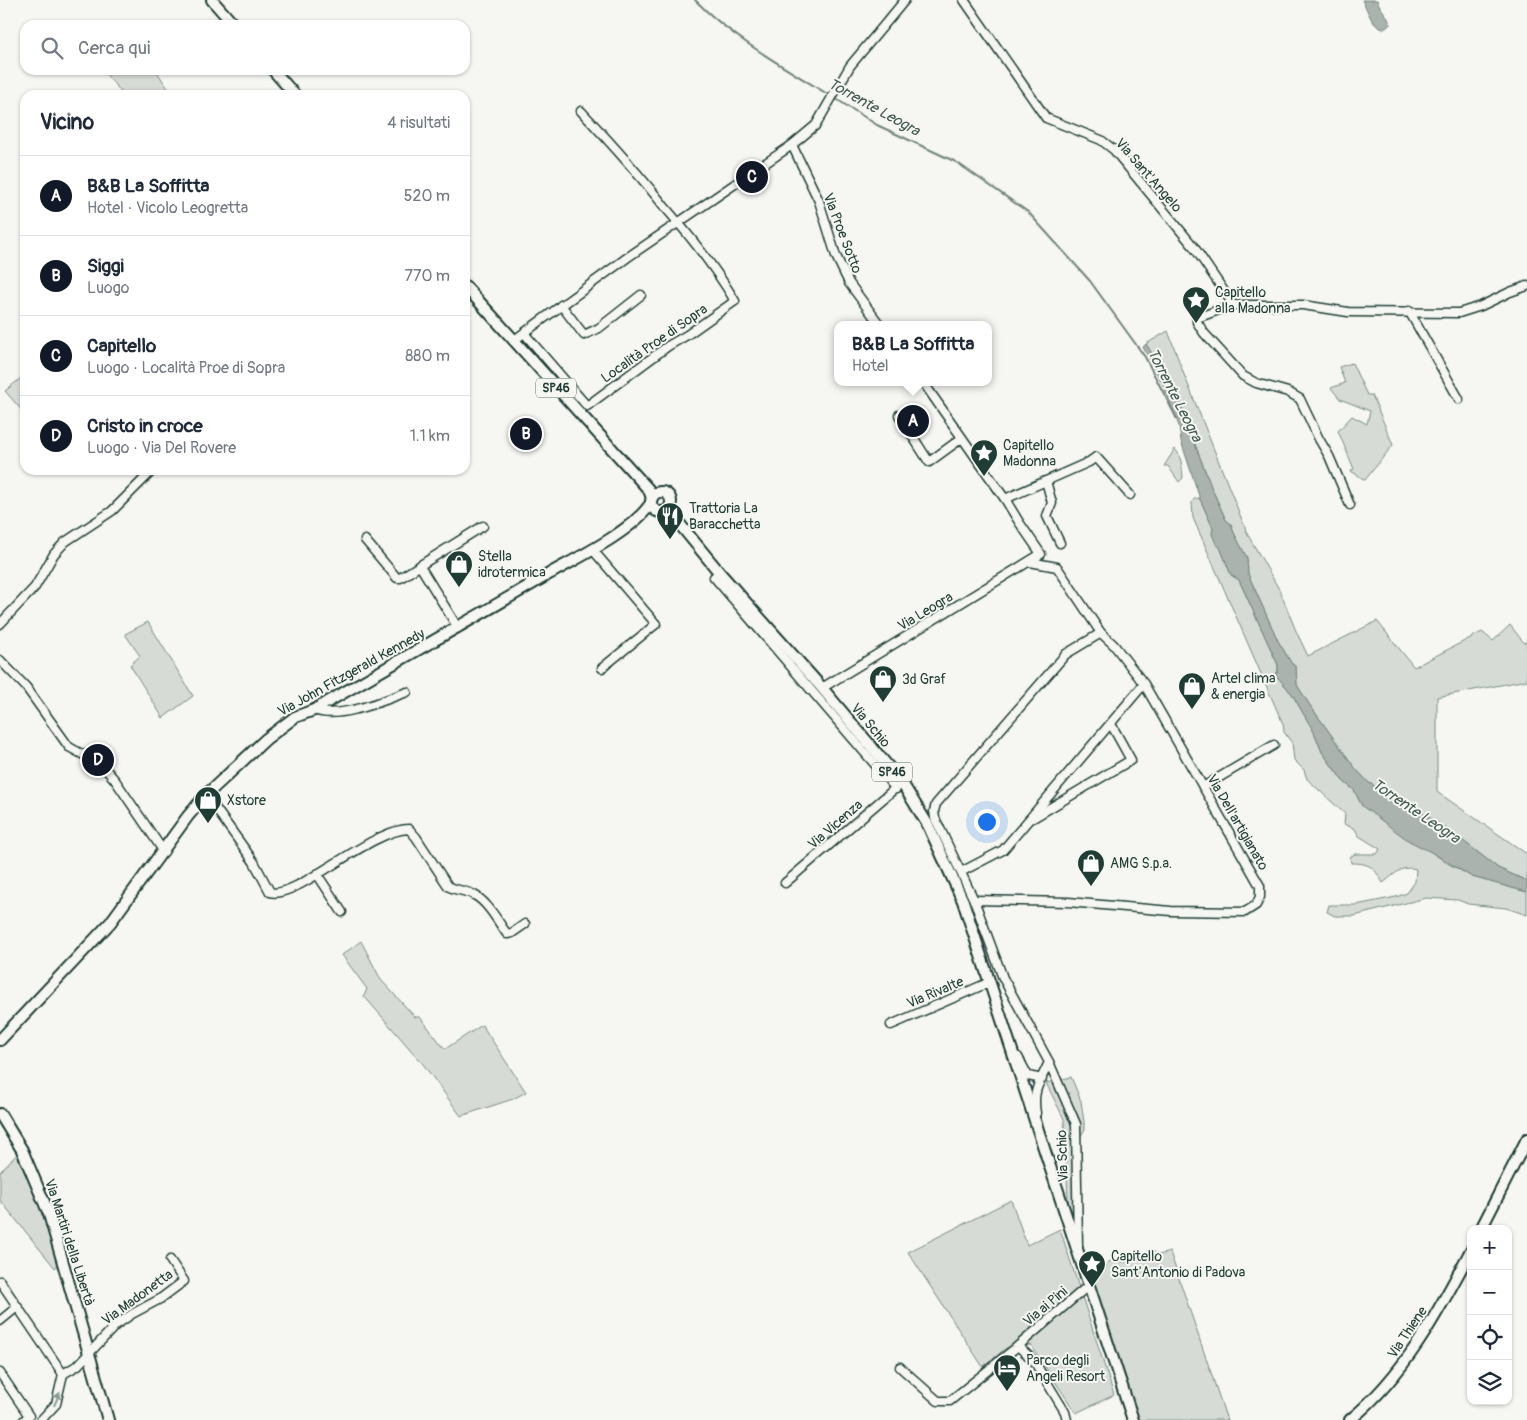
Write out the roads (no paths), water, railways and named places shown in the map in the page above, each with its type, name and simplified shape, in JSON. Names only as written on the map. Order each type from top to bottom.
[{"type":"main road","points":[[212,0],[230,20]]},
{"type":"main road","points":[[277,75],[291,90]]},
{"type":"main road","name":"SP46","points":[[470,292],[658,504]]},
{"type":"main road","name":"Via John Fitzgerald Kennedy","points":[[0,1040],[110,923],[164,852],[188,816],[206,795],[266,739],[294,717],[314,710],[592,549],[630,525],[658,504]]},
{"type":"main road","name":"Via Schio","points":[[658,504],[822,688],[928,825],[964,901],[1133,1420]]},
{"type":"main road","name":"Via Martiri della Libertà","points":[[0,1114],[22,1150],[49,1214],[108,1420]]},
{"type":"main road","points":[[1483,1225],[1527,1139]]},
{"type":"main road","name":"Via Thiene","points":[[1350,1420],[1385,1387],[1422,1339],[1467,1258]]},
{"type":"street","points":[[513,341],[792,145],[816,125],[850,66],[905,0]]},
{"type":"street","name":"Via Sant'Angelo","points":[[964,0],[1046,118],[1101,140],[1114,150],[1194,247],[1232,305]]},
{"type":"street","name":"Località Proe di Sopra","points":[[524,333],[588,406],[668,346],[735,301],[722,279],[679,223],[614,145],[581,111]]},
{"type":"street","name":"Via Proe Sotto","points":[[792,145],[819,201],[836,256],[848,283],[877,321]]},
{"type":"street","points":[[1350,505],[1329,456],[1300,399],[1288,392],[1256,383],[1243,376],[1204,333],[1197,322],[1197,318],[1232,305],[1303,305],[1348,312],[1409,311],[1459,313],[1481,306],[1527,286]]},
{"type":"street","points":[[561,306],[584,335],[599,328],[641,295]]},
{"type":"street","points":[[1409,311],[1459,399]]},
{"type":"street","points":[[926,386],[1006,499],[1096,457],[1130,495]]},
{"type":"street","points":[[899,415],[929,462],[962,438]]},
{"type":"street","points":[[0,624],[35,587],[54,554],[65,542],[112,511],[148,475]]},
{"type":"street","points":[[1046,481],[1052,503],[1047,516],[1060,543]]},
{"type":"street","name":"Via Leogra","points":[[822,688],[1041,554],[1006,499]]},
{"type":"street","points":[[365,540],[397,578],[400,578],[483,526]]},
{"type":"street","points":[[592,549],[656,624],[602,668]]},
{"type":"street","name":"Via Dell'artigianato","points":[[974,900],[1068,902],[1171,911],[1245,912],[1256,905],[1260,897],[1260,886],[1144,684],[1114,645],[1100,633],[1057,567],[1030,562]]},
{"type":"street","points":[[420,566],[458,628]]},
{"type":"street","name":"Via Schio","points":[[714,576],[899,786]]},
{"type":"street","name":"Via Schio","points":[[1078,1254],[1076,1124],[1049,1062],[1003,978],[974,900],[934,818],[934,811],[936,804],[1066,654],[1100,633]]},
{"type":"street","points":[[0,660],[26,687],[69,748],[102,765],[115,780],[164,852]]},
{"type":"street","points":[[961,872],[1003,850],[1144,684]]},
{"type":"street","points":[[314,710],[320,712],[352,711],[407,692]]},
{"type":"street","points":[[1027,822],[1131,760],[1111,724]]},
{"type":"street","points":[[1203,787],[1274,745]]},
{"type":"street","name":"Via Vicenza","points":[[785,883],[899,786]]},
{"type":"street","points":[[206,795],[254,862],[270,892],[280,893],[293,888],[338,860],[390,832],[409,829],[448,886],[473,894],[481,899],[507,934],[512,933],[525,924]]},
{"type":"street","points":[[317,874],[342,912]]},
{"type":"street","name":"Via Rivalte","points":[[890,1025],[990,982]]},
{"type":"street","name":"Via Schio","points":[[1010,1044],[1028,1076],[1039,1080]]},
{"type":"street","name":"Via Schio","points":[[1041,1142],[1034,1101],[1035,1089],[1049,1062]]},
{"type":"street","points":[[1024,1087],[1039,1080]]},
{"type":"street","name":"Via Madonetta","points":[[90,1354],[116,1325],[160,1299],[184,1280],[170,1260]]},
{"type":"street","points":[[0,1281],[63,1374]]},
{"type":"street","name":"Via ai Pini","points":[[900,1367],[938,1402],[950,1402],[1089,1286]]},
{"type":"street","points":[[0,1321],[17,1307]]},
{"type":"street","points":[[1018,1346],[1034,1361],[1065,1412],[1066,1420]]},
{"type":"street","points":[[41,1420],[56,1404],[63,1374],[78,1365],[90,1354]]},
{"type":"street","points":[[0,1373],[29,1416],[24,1420]]},
{"type":"street","points":[[1127,1420],[1128,1404]]},
{"type":"water","points":[[1362,0],[1377,0],[1390,25],[1383,29],[1376,25]]},
{"type":"water","points":[[1146,344],[1177,393],[1212,489],[1226,520],[1231,524],[1247,558],[1248,574],[1278,641],[1292,664],[1296,667],[1297,685],[1309,704],[1355,768],[1369,783],[1413,807],[1453,833],[1498,868],[1527,881],[1527,892],[1472,877],[1409,841],[1362,806],[1354,790],[1343,781],[1322,752],[1314,732],[1292,694],[1275,674],[1278,672],[1278,665],[1239,580],[1231,575],[1220,547],[1216,544],[1212,534],[1213,528],[1200,499],[1181,441],[1179,426],[1164,387],[1143,347]]},
{"type":"waterway","name":"Torrente Leogra","points":[[695,0],[725,27],[777,63],[829,95]]},
{"type":"waterway","name":"Torrente Leogra","points":[[833,97],[877,125],[956,162],[1028,212],[1090,281],[1145,357],[1177,419]]},
{"type":"place","name":"Capitello","points":[[752,177]]},
{"type":"place","name":"Capitello alla Madonna","points":[[1196,324]]},
{"type":"place","name":"B&B La Soffitta","points":[[913,421]]},
{"type":"place","name":"Siggi","points":[[526,434]]},
{"type":"place","name":"Capitello Madonna","points":[[984,477]]},
{"type":"place","name":"Trattoria La Baracchetta","points":[[670,540]]},
{"type":"place","name":"Stella idrotermica","points":[[459,588]]},
{"type":"place","name":"3d Graf","points":[[883,703]]},
{"type":"place","name":"Artel clima & energia","points":[[1192,710]]},
{"type":"place","name":"Cristo in croce","points":[[98,760]]},
{"type":"place","name":"Xstore","points":[[208,824]]},
{"type":"place","name":"AMG S.p.a.","points":[[1091,887]]},
{"type":"place","name":"Capitello Sant'Antonio di Padova","points":[[1092,1288]]},
{"type":"place","name":"Parco degli Angeli Resort","points":[[1007,1392]]}]
